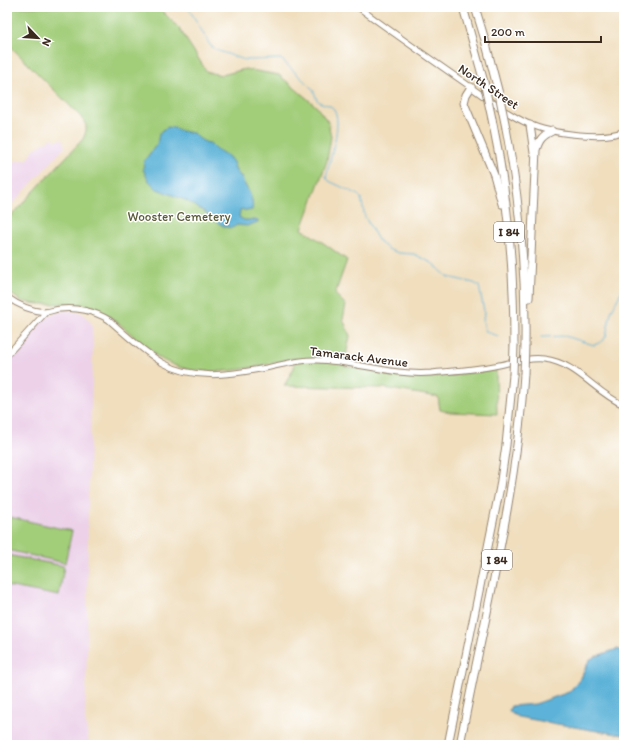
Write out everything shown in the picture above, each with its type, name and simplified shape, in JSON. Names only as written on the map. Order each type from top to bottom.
[{"type":"highway","name":"I 84","points":[[448,745],[500,487],[507,439],[513,375],[514,345],[513,285],[501,163],[484,82],[463,7]]},
{"type":"highway","name":"I 84","points":[[460,745],[512,490],[520,427],[526,345],[522,243],[515,177],[499,94],[475,7]]},
{"type":"highway","points":[[471,87],[466,95],[464,103],[500,192],[513,285]]},
{"type":"highway","points":[[526,332],[530,291],[534,167],[533,139],[530,125]]},
{"type":"highway","points":[[534,167],[539,140],[544,135],[552,131]]},
{"type":"street","name":"North Street","points":[[358,7],[471,87],[512,115],[530,125],[552,131],[608,136],[624,131]]},
{"type":"street","points":[[7,297],[29,309],[46,312]]},
{"type":"street","name":"Tamarack Avenue","points":[[46,312],[69,308],[96,314],[108,320],[162,363],[173,369],[185,372],[212,375],[231,374],[269,368],[300,360],[317,360],[362,365],[395,371],[421,373],[474,368],[532,358],[543,358],[559,362],[573,369],[612,400],[624,405]]},
{"type":"street","points":[[7,355],[46,312]]},
{"type":"shaded area","points":[[53,138],[55,141],[62,139],[65,147],[7,210],[7,163],[28,159],[34,149]]},
{"type":"shaded area","points":[[66,310],[82,313],[92,324],[93,346],[88,506],[85,719],[89,744],[7,745],[7,361],[46,316]]},
{"type":"green space","name":"Wooster Cemetery","points":[[7,7],[158,7],[179,28],[207,72],[222,75],[245,69],[279,75],[316,106],[328,122],[331,137],[327,161],[302,229],[347,260],[335,294],[346,305],[343,319],[350,336],[344,366],[408,377],[427,377],[496,370],[497,414],[450,412],[440,410],[438,397],[384,388],[284,386],[294,368],[295,358],[264,365],[230,370],[197,371],[182,368],[160,358],[115,320],[93,307],[70,303],[30,303],[20,300],[7,291],[7,220],[83,139],[86,128],[81,117],[7,43]]},
{"type":"green space","points":[[10,517],[72,531],[65,563],[7,550],[7,530]]},
{"type":"green space","points":[[7,555],[64,566],[59,596],[7,586]]},
{"type":"water","points":[[168,127],[193,133],[201,140],[210,143],[216,149],[228,156],[233,162],[236,171],[242,178],[250,194],[253,206],[252,210],[247,211],[241,209],[239,217],[244,220],[258,220],[258,222],[247,226],[237,225],[232,228],[226,227],[185,200],[157,189],[148,180],[143,169],[144,161],[157,144],[159,134],[162,130]]},
{"type":"water","points":[[617,649],[624,651],[624,735],[518,717],[509,710],[511,706],[535,704],[569,692],[581,678],[589,660]]},
{"type":"waterway","points":[[188,7],[210,45],[216,50],[245,60],[281,59],[312,89],[319,102],[333,108],[336,114],[337,122],[335,141],[326,177],[329,181],[357,194],[361,198],[365,217],[378,240],[390,250],[399,253],[414,254],[432,263],[448,277],[474,283],[479,286],[484,311],[483,322],[486,332],[498,336]]},
{"type":"waterway","points":[[541,337],[565,336],[594,345],[603,341],[606,336],[611,312],[624,286]]}]
